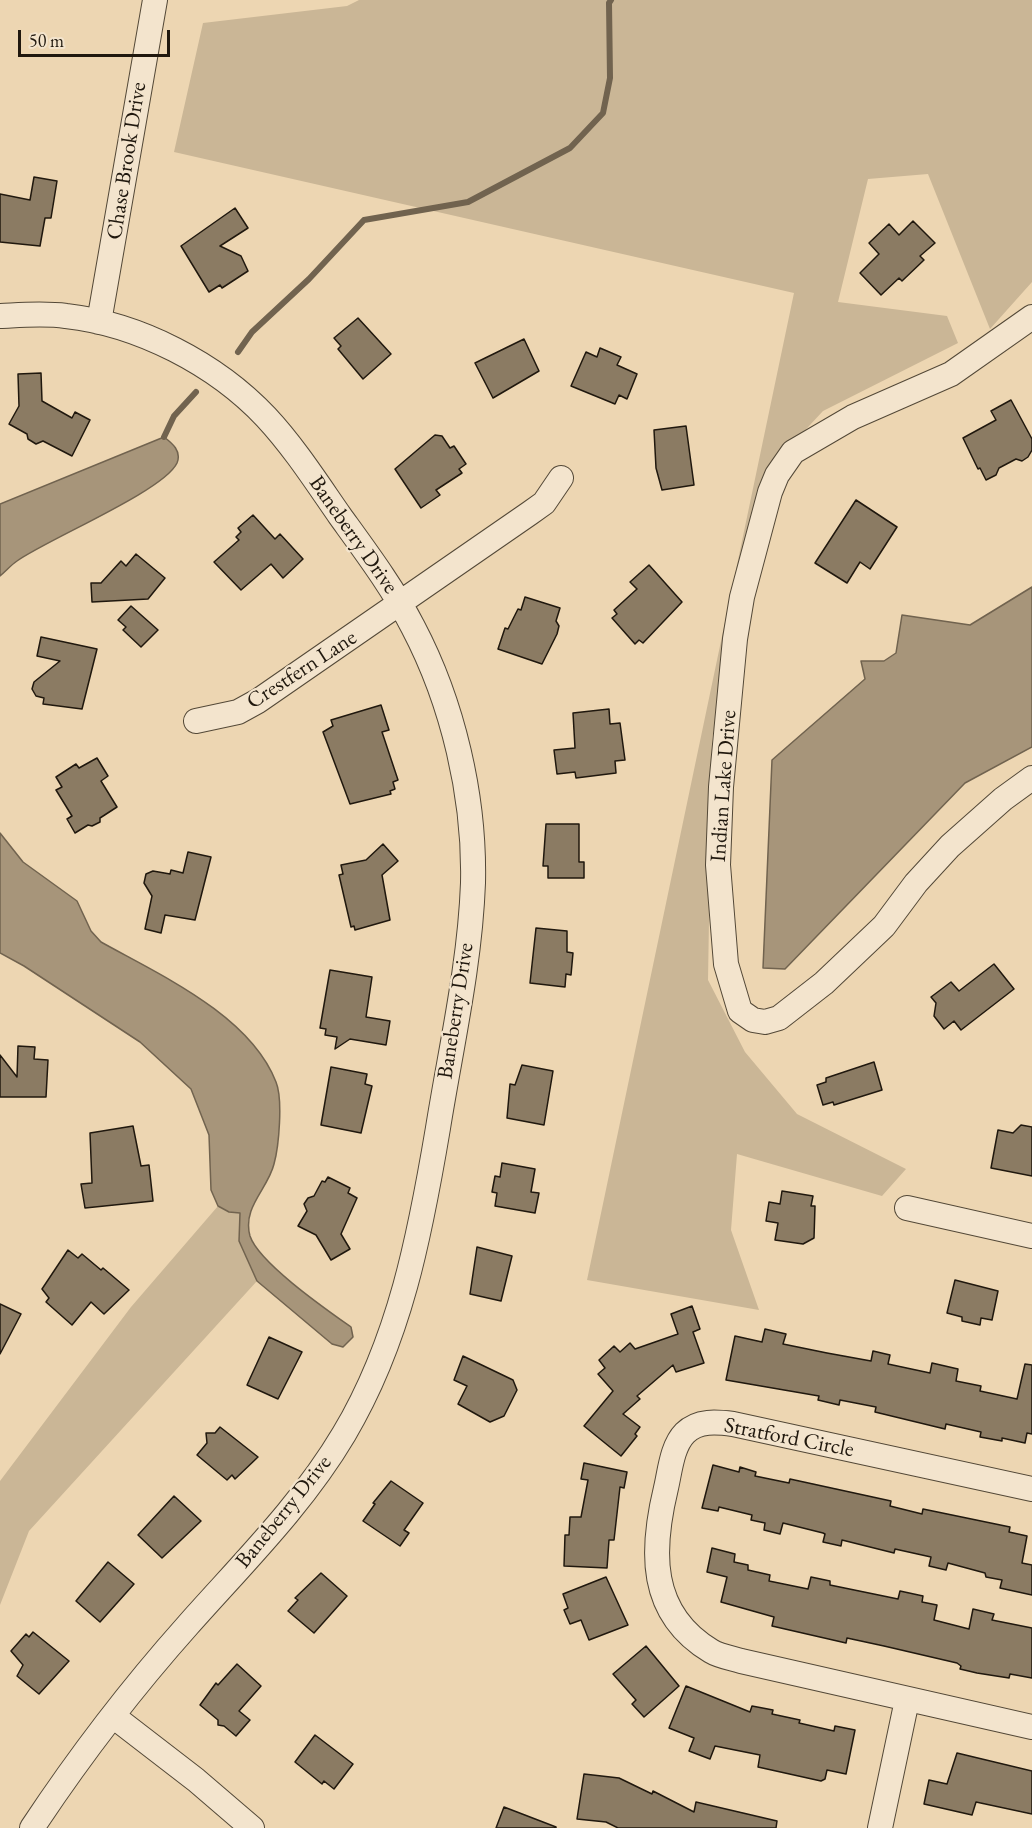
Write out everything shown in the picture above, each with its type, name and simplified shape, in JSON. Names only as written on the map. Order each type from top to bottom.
[{"type":"street","name":"Chase Brook Drive","points":[[99,322],[155,0]]},
{"type":"street","name":"Baneberry Drive","points":[[0,316],[67,316],[99,322],[135,333],[186,356],[234,387],[270,422],[310,474],[401,604],[434,673],[447,707],[462,769],[473,854],[471,913],[464,972],[422,1223],[404,1296],[392,1333],[361,1404],[312,1483],[175,1640],[113,1716],[66,1777],[32,1828]]},
{"type":"street","name":"Indian Lake Drive","points":[[1032,317],[951,374],[853,417],[793,452],[777,475],[770,492],[736,628],[722,787],[720,887],[726,964],[740,1011],[753,1020],[765,1022],[779,1018],[824,983],[884,926],[916,884],[950,846],[1003,799],[1032,778]]},
{"type":"street","name":"Crestfern Lane","points":[[196,721],[229,715],[258,701],[544,503],[561,478]]},
{"type":"street","points":[[907,1208],[1032,1236]]},
{"type":"street","name":"Stratford Circle","points":[[1032,1489],[717,1422],[694,1426],[684,1434],[676,1448],[657,1526],[657,1567],[666,1600],[675,1616],[693,1638],[712,1651],[741,1662],[1032,1727]]},
{"type":"street","points":[[880,1828],[907,1700]]},
{"type":"street","points":[[113,1716],[196,1780],[252,1828]]},
{"type":"shaded area","points":[[359,0],[1032,0],[1032,282],[990,329],[928,174],[868,179],[838,302],[947,316],[958,343],[823,411],[770,468],[735,613],[712,739],[708,980],[745,1052],[797,1114],[906,1169],[882,1196],[737,1154],[731,1230],[759,1310],[587,1280],[794,293],[174,152],[203,23],[347,6]]},
{"type":"shaded area","points":[[164,437],[173,445],[178,455],[177,463],[168,474],[129,501],[32,552],[0,576],[0,504]]},
{"type":"shaded area","points":[[1032,587],[1032,747],[965,783],[785,969],[763,968],[772,760],[865,679],[861,661],[884,661],[896,653],[902,615],[970,625]]},
{"type":"shaded area","points":[[0,833],[23,862],[77,901],[91,931],[101,942],[201,999],[246,1036],[263,1058],[278,1090],[279,1135],[271,1173],[252,1207],[248,1226],[250,1236],[266,1259],[280,1272],[351,1327],[353,1337],[343,1347],[332,1344],[257,1281],[239,1241],[240,1213],[229,1212],[218,1206],[211,1190],[209,1135],[191,1089],[140,1042],[24,966],[0,953]]},
{"type":"shaded area","points":[[218,1206],[228,1212],[240,1212],[239,1241],[257,1281],[29,1531],[0,1605],[0,1481],[131,1307]]},
{"type":"building","points":[[34,177],[57,181],[51,218],[45,218],[40,246],[0,242],[0,194],[30,200]]},
{"type":"building","points":[[235,208],[248,228],[220,246],[241,256],[248,271],[222,288],[220,285],[209,292],[181,246]]},
{"type":"building","points":[[913,221],[935,243],[920,256],[924,260],[902,281],[899,278],[881,295],[860,273],[879,254],[869,243],[889,224],[899,235]]},
{"type":"building","points":[[358,318],[391,354],[363,379],[338,349],[341,346],[334,338]]},
{"type":"building","points":[[524,339],[539,371],[493,398],[475,363]]},
{"type":"building","points":[[600,348],[621,357],[617,365],[637,374],[627,399],[619,395],[615,404],[571,386],[586,352],[597,357]]},
{"type":"building","points":[[41,373],[42,401],[72,418],[75,412],[90,420],[72,456],[43,441],[36,444],[28,439],[27,434],[9,424],[19,406],[18,374]]},
{"type":"building","points":[[1011,400],[1032,439],[1032,450],[1022,461],[1016,459],[999,468],[996,475],[986,480],[963,438],[996,420],[991,411]]},
{"type":"building","points":[[686,426],[694,485],[662,490],[656,468],[654,430]]},
{"type":"building","points":[[435,435],[442,436],[450,448],[454,446],[466,464],[459,469],[462,473],[436,490],[440,495],[421,508],[395,469]]},
{"type":"building","points":[[856,500],[897,527],[870,569],[860,562],[847,583],[815,563]]},
{"type":"building","points":[[253,515],[275,539],[280,534],[303,559],[283,578],[271,564],[241,590],[214,562],[239,540],[236,537],[241,532],[238,528]]},
{"type":"building","points":[[136,554],[165,578],[148,599],[92,602],[91,583],[101,583],[121,561],[126,566]]},
{"type":"building","points":[[649,565],[682,602],[643,643],[639,640],[635,644],[612,618],[617,614],[614,610],[637,589],[630,582]]},
{"type":"building","points":[[525,597],[560,608],[556,621],[559,626],[557,634],[542,664],[498,649],[505,628],[508,629],[518,609],[521,610]]},
{"type":"building","points":[[131,606],[158,630],[141,647],[123,630],[126,627],[118,620]]},
{"type":"building","points":[[41,637],[97,649],[82,709],[43,704],[44,698],[36,696],[32,689],[34,682],[60,661],[37,656]]},
{"type":"building","points":[[381,705],[389,730],[382,732],[398,780],[393,782],[395,789],[390,791],[391,794],[350,804],[323,732],[333,726],[331,720]]},
{"type":"building","points":[[609,709],[610,724],[620,723],[625,760],[615,761],[616,773],[576,778],[575,772],[557,774],[554,750],[575,748],[573,713]]},
{"type":"building","points":[[97,758],[108,776],[101,781],[117,807],[100,818],[100,822],[92,826],[88,825],[75,833],[67,819],[72,816],[56,790],[62,787],[56,777],[76,764],[79,768]]},
{"type":"building","points":[[546,824],[579,824],[579,862],[584,862],[584,878],[548,878],[548,866],[543,866]]},
{"type":"building","points":[[383,844],[398,861],[382,875],[390,920],[355,930],[354,926],[351,927],[339,875],[343,874],[341,865],[366,860]]},
{"type":"building","points":[[188,852],[211,857],[195,920],[165,915],[161,933],[145,929],[152,896],[144,883],[146,874],[153,871],[170,874],[171,870],[183,873]]},
{"type":"building","points":[[536,928],[567,931],[567,952],[573,953],[571,975],[566,974],[565,987],[530,983]]},
{"type":"building","points":[[994,964],[1014,989],[961,1030],[954,1021],[944,1029],[934,1016],[936,1003],[931,997],[951,982],[959,991]]},
{"type":"building","points":[[330,970],[372,977],[366,1017],[390,1021],[386,1045],[350,1039],[335,1049],[337,1037],[325,1035],[326,1029],[320,1028]]},
{"type":"building","points":[[18,1046],[35,1047],[34,1059],[48,1060],[46,1097],[0,1097],[0,1055],[17,1077]]},
{"type":"building","points":[[874,1062],[882,1090],[834,1105],[833,1102],[823,1105],[817,1085],[826,1082],[826,1078]]},
{"type":"building","points":[[522,1065],[553,1071],[544,1125],[507,1118],[510,1084],[515,1085]]},
{"type":"building","points":[[331,1067],[367,1074],[365,1084],[372,1086],[361,1133],[321,1125]]},
{"type":"building","points":[[1021,1125],[1032,1127],[1032,1176],[991,1168],[998,1130],[1013,1133]]},
{"type":"building","points":[[133,1126],[141,1166],[149,1165],[153,1201],[85,1208],[81,1184],[92,1183],[90,1133]]},
{"type":"building","points":[[502,1163],[535,1169],[531,1192],[539,1193],[535,1213],[495,1206],[497,1193],[492,1192],[495,1176],[500,1177]]},
{"type":"building","points":[[328,1177],[350,1188],[348,1193],[357,1198],[341,1234],[350,1249],[331,1260],[316,1235],[298,1226],[307,1211],[304,1204],[308,1198],[314,1196],[322,1181],[325,1182]]},
{"type":"building","points":[[782,1191],[813,1196],[811,1206],[815,1206],[814,1238],[803,1244],[775,1240],[778,1223],[766,1221],[769,1202],[780,1204]]},
{"type":"building","points":[[477,1247],[512,1256],[501,1301],[470,1294]]},
{"type":"building","points":[[68,1250],[78,1258],[82,1254],[129,1290],[104,1314],[91,1302],[72,1325],[46,1302],[49,1298],[42,1289]]},
{"type":"building","points":[[955,1280],[998,1291],[992,1320],[981,1318],[980,1325],[962,1321],[962,1317],[947,1313]]},
{"type":"building","points":[[0,1304],[21,1314],[0,1354]]},
{"type":"building","points":[[692,1306],[700,1329],[693,1332],[704,1363],[676,1372],[673,1365],[637,1396],[640,1399],[623,1414],[640,1427],[635,1434],[637,1436],[621,1456],[584,1426],[613,1391],[598,1374],[605,1368],[599,1360],[614,1346],[620,1352],[630,1343],[635,1349],[678,1334],[671,1314]]},
{"type":"building","points":[[765,1329],[786,1334],[783,1344],[871,1361],[873,1351],[890,1355],[888,1364],[930,1373],[932,1363],[958,1369],[956,1381],[981,1386],[980,1391],[1017,1399],[1025,1364],[1032,1365],[1032,1434],[1027,1433],[1025,1443],[1002,1438],[1002,1441],[980,1437],[981,1432],[946,1424],[945,1429],[875,1412],[876,1407],[840,1400],[839,1405],[818,1400],[819,1396],[726,1380],[735,1336],[762,1342]]},
{"type":"building","points":[[269,1337],[302,1352],[278,1399],[247,1385]]},
{"type":"building","points":[[463,1356],[513,1380],[517,1390],[504,1416],[490,1422],[458,1404],[467,1386],[454,1380]]},
{"type":"building","points":[[220,1427],[258,1457],[235,1479],[232,1475],[227,1480],[197,1455],[207,1443],[206,1433],[215,1433]]},
{"type":"building","points":[[584,1463],[627,1472],[624,1488],[620,1487],[614,1540],[609,1540],[607,1568],[564,1566],[565,1535],[569,1535],[570,1517],[581,1517],[588,1480],[581,1479]]},
{"type":"building","points":[[713,1465],[739,1472],[740,1467],[756,1472],[755,1476],[789,1483],[790,1479],[891,1501],[890,1506],[922,1514],[923,1509],[1010,1527],[1009,1532],[1027,1536],[1022,1563],[1032,1565],[1032,1595],[1000,1588],[1002,1580],[986,1577],[985,1573],[948,1563],[946,1570],[929,1566],[931,1557],[895,1549],[894,1553],[842,1540],[841,1546],[823,1542],[825,1534],[823,1533],[783,1523],[780,1534],[764,1530],[765,1523],[751,1520],[752,1515],[719,1507],[718,1511],[702,1508]]},
{"type":"building","points":[[391,1481],[423,1503],[404,1530],[409,1533],[400,1546],[363,1521],[375,1504],[373,1503]]},
{"type":"building","points":[[174,1496],[201,1521],[162,1558],[138,1535]]},
{"type":"building","points":[[712,1548],[735,1554],[734,1562],[748,1565],[748,1570],[770,1575],[769,1581],[808,1589],[811,1577],[830,1581],[830,1585],[898,1599],[900,1591],[923,1596],[922,1602],[937,1605],[934,1620],[969,1629],[973,1609],[994,1614],[992,1620],[1032,1628],[1032,1678],[1010,1674],[1009,1678],[977,1673],[960,1669],[961,1666],[957,1663],[884,1646],[847,1638],[846,1643],[772,1626],[774,1617],[721,1602],[727,1577],[707,1572]]},
{"type":"building","points":[[108,1562],[134,1584],[100,1622],[76,1601]]},
{"type":"building","points":[[321,1573],[347,1596],[314,1633],[288,1611],[298,1600],[295,1598]]},
{"type":"building","points":[[606,1577],[628,1625],[589,1640],[581,1620],[570,1624],[564,1610],[568,1608],[563,1594]]},
{"type":"building","points":[[33,1632],[69,1661],[39,1694],[17,1676],[23,1665],[11,1651],[26,1634],[29,1637]]},
{"type":"building","points":[[646,1646],[679,1686],[644,1717],[632,1704],[636,1700],[613,1674]]},
{"type":"building","points":[[237,1664],[261,1686],[239,1711],[250,1720],[236,1736],[224,1726],[218,1725],[218,1720],[200,1705],[216,1683],[218,1685]]},
{"type":"building","points":[[686,1686],[750,1712],[752,1706],[773,1710],[772,1714],[800,1720],[799,1723],[834,1731],[835,1726],[855,1730],[846,1774],[827,1770],[825,1779],[821,1781],[758,1767],[760,1755],[715,1746],[710,1759],[689,1751],[694,1738],[669,1728]]},
{"type":"building","points":[[315,1735],[353,1764],[334,1789],[324,1781],[322,1784],[295,1762]]},
{"type":"building","points":[[957,1753],[1032,1771],[1032,1814],[976,1802],[972,1815],[924,1804],[929,1780],[947,1784]]},
{"type":"building","points":[[584,1774],[619,1778],[652,1794],[653,1791],[694,1812],[696,1802],[777,1821],[776,1828],[618,1828],[606,1822],[577,1819]]},
{"type":"building","points":[[504,1807],[556,1827],[556,1828],[496,1828]]},
{"type":"waterway","points":[[238,352],[252,332],[309,279],[364,220],[468,202],[570,148],[603,113],[610,78],[609,3],[611,0]]},
{"type":"waterway","points":[[164,437],[174,416],[196,392]]}]
